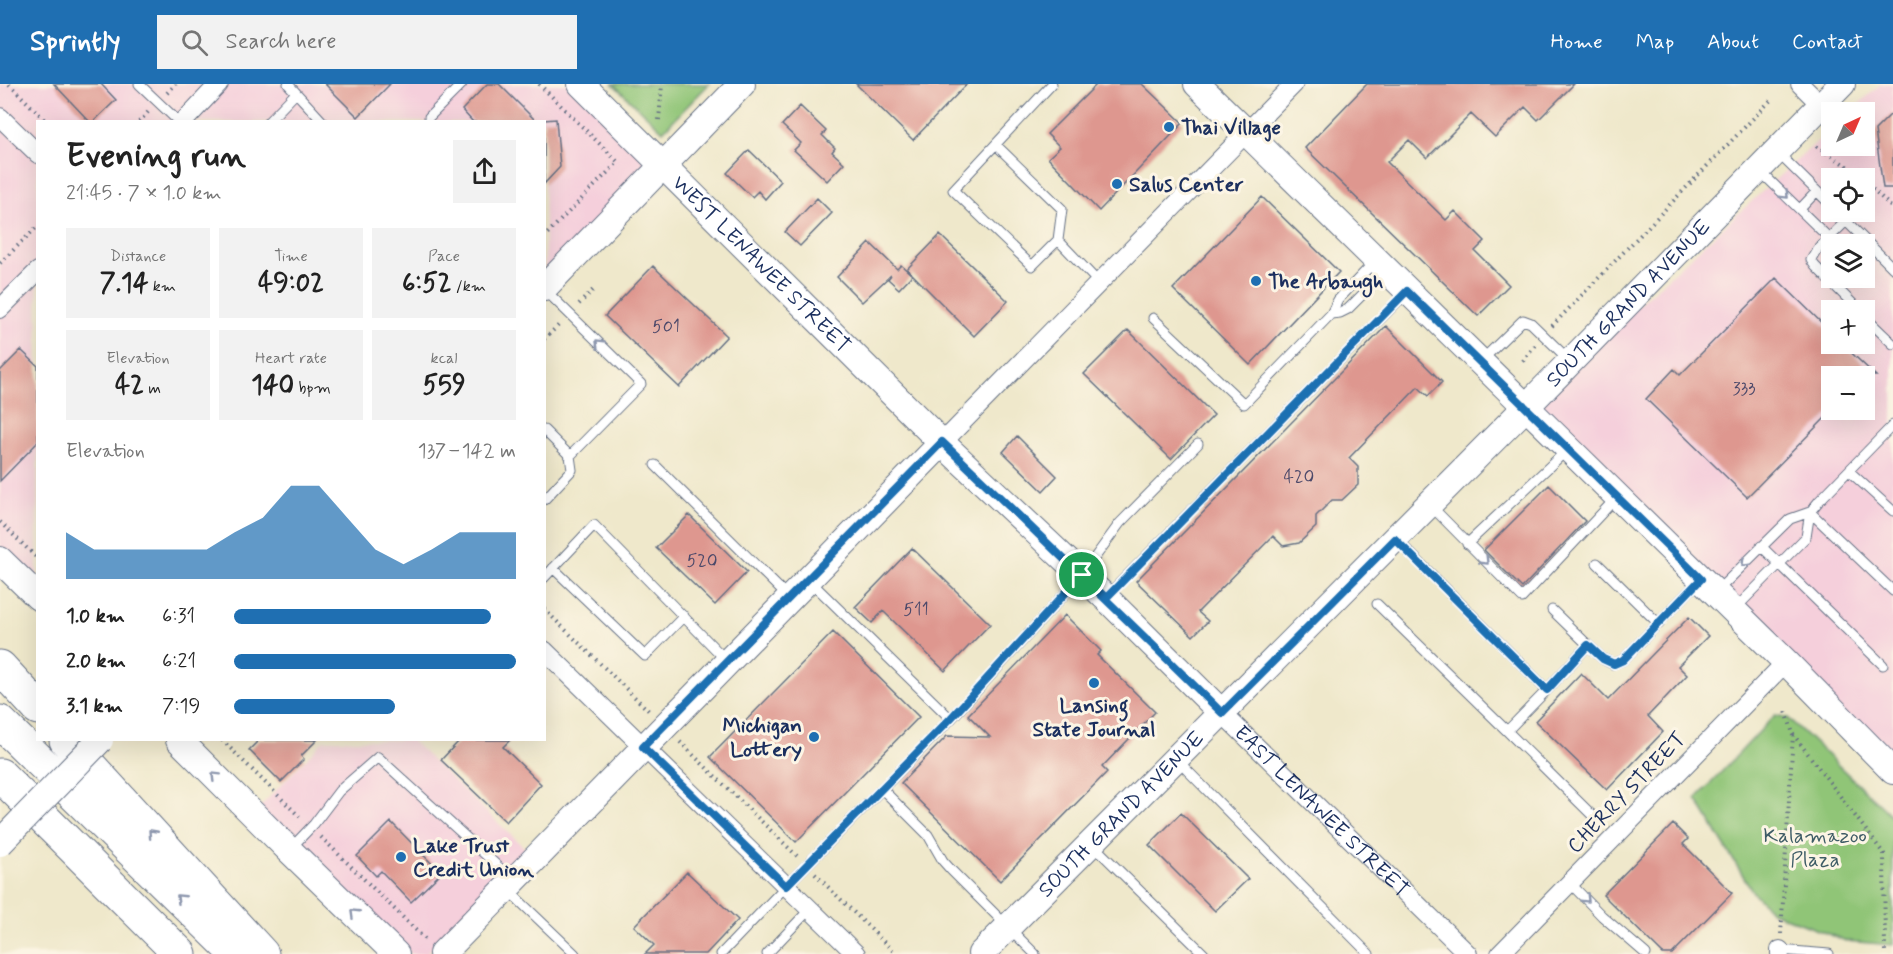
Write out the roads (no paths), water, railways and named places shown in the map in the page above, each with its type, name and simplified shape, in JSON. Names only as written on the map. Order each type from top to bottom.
[{"type":"highway","points":[[0,667],[36,706]]},
{"type":"highway","points":[[0,722],[237,954]]},
{"type":"highway","points":[[67,741],[262,954]]},
{"type":"highway","points":[[0,775],[180,954]]},
{"type":"highway","points":[[0,800],[92,888],[170,954]]},
{"type":"street","name":"WEST LENAWEE STREET","points":[[581,84],[942,442]]},
{"type":"street","points":[[546,286],[742,84]]},
{"type":"street","points":[[1197,84],[1786,662],[1893,771]]},
{"type":"street","points":[[438,950],[510,885],[1294,84]]},
{"type":"street","points":[[1800,84],[1821,105]]},
{"type":"street","name":"SOUTH GRAND AVENUE","points":[[1824,102],[1842,84]]},
{"type":"street","points":[[183,120],[217,85]]},
{"type":"street","name":"SOUTH GRAND AVENUE","points":[[981,954],[1526,407],[1821,105]]},
{"type":"street","points":[[0,117],[36,152]]},
{"type":"street","points":[[0,309],[36,273]]},
{"type":"street","name":"EAST LENAWEE STREET","points":[[942,442],[1106,598],[1468,954]]},
{"type":"street","points":[[0,560],[36,595]]},
{"type":"street","points":[[546,652],[856,954]]},
{"type":"street","name":"CHERRY STREET","points":[[1500,954],[1786,662]]},
{"type":"street","points":[[0,843],[99,741]]},
{"type":"street","points":[[180,741],[396,954]]},
{"type":"lane","points":[[139,84],[179,120]]},
{"type":"lane","points":[[288,84],[321,120]]},
{"type":"lane","points":[[429,117],[462,84]]},
{"type":"lane","points":[[996,144],[1062,209],[1058,240],[1032,266],[953,190],[1052,84]]},
{"type":"lane","points":[[270,120],[296,93]]},
{"type":"lane","points":[[1777,151],[1821,196]]},
{"type":"lane","points":[[1758,170],[1825,234]]},
{"type":"lane","points":[[1800,209],[1817,192]]},
{"type":"lane","points":[[1833,234],[1845,222]]},
{"type":"lane","points":[[1847,222],[1893,268]]},
{"type":"lane","points":[[1058,240],[1099,283]]},
{"type":"lane","points":[[1821,246],[1811,260],[1821,272]]},
{"type":"lane","points":[[1331,314],[1340,314],[1348,309],[1381,265]]},
{"type":"lane","points":[[1153,318],[1244,404],[1331,314],[1338,300],[1381,265]]},
{"type":"lane","points":[[1837,288],[1849,300]]},
{"type":"lane","points":[[546,290],[641,384],[570,456]]},
{"type":"lane","points":[[1106,598],[1407,291]]},
{"type":"lane","points":[[1479,362],[1523,320],[1531,323],[1570,361]]},
{"type":"lane","points":[[1875,327],[1893,344]]},
{"type":"lane","points":[[1734,611],[1806,537],[1810,512],[1819,501],[1893,425]]},
{"type":"lane","points":[[546,432],[570,456],[572,470],[546,498]]},
{"type":"lane","points":[[721,954],[951,718],[1082,575],[1120,523],[1198,444]]},
{"type":"lane","points":[[1467,544],[1569,449]]},
{"type":"lane","points":[[655,465],[789,598]]},
{"type":"lane","points":[[1849,471],[1893,511]]},
{"type":"lane","points":[[1429,505],[1522,598],[1618,497]]},
{"type":"lane","points":[[1552,610],[1603,659],[1614,664],[1623,660],[1659,624],[1761,546],[1790,519],[1810,512]]},
{"type":"lane","points":[[1810,512],[1893,591]]},
{"type":"lane","points":[[546,576],[594,525],[727,661]]},
{"type":"lane","points":[[1395,539],[1547,690]]},
{"type":"lane","points":[[1761,546],[1883,665]]},
{"type":"lane","points":[[1598,562],[1659,624]]},
{"type":"lane","points":[[553,568],[645,656],[684,616]]},
{"type":"lane","points":[[808,579],[951,718]]},
{"type":"lane","points":[[1377,604],[1593,816]]},
{"type":"lane","points":[[1507,731],[1588,645]]},
{"type":"lane","points":[[288,850],[311,827],[339,791],[378,757],[510,885],[575,954]]},
{"type":"lane","points":[[1176,759],[1369,954]]},
{"type":"lane","points":[[882,789],[928,835],[951,870],[1035,954]]},
{"type":"lane","points":[[1092,843],[1204,954]]},
{"type":"lane","points":[[1569,882],[1602,916],[1646,954]]},
{"type":"lane","points":[[767,954],[810,909]]},
{"type":"lane","points":[[1780,952],[1829,954]]},
{"type":"place","name":"Thai Village","points":[[1169,127]]},
{"type":"place","name":"Salus Center","points":[[1117,184]]},
{"type":"place","name":"The Arbaugh","points":[[1256,281]]},
{"type":"place","name":"Lansing State Journal","points":[[1094,683]]},
{"type":"place","name":"Michigan Lottery","points":[[814,737]]},
{"type":"place","name":"Lake Trust Credit Union","points":[[401,857]]},
{"type":"park label","name":"Kalamazoo Plaza","points":[[1815,847]]}]
